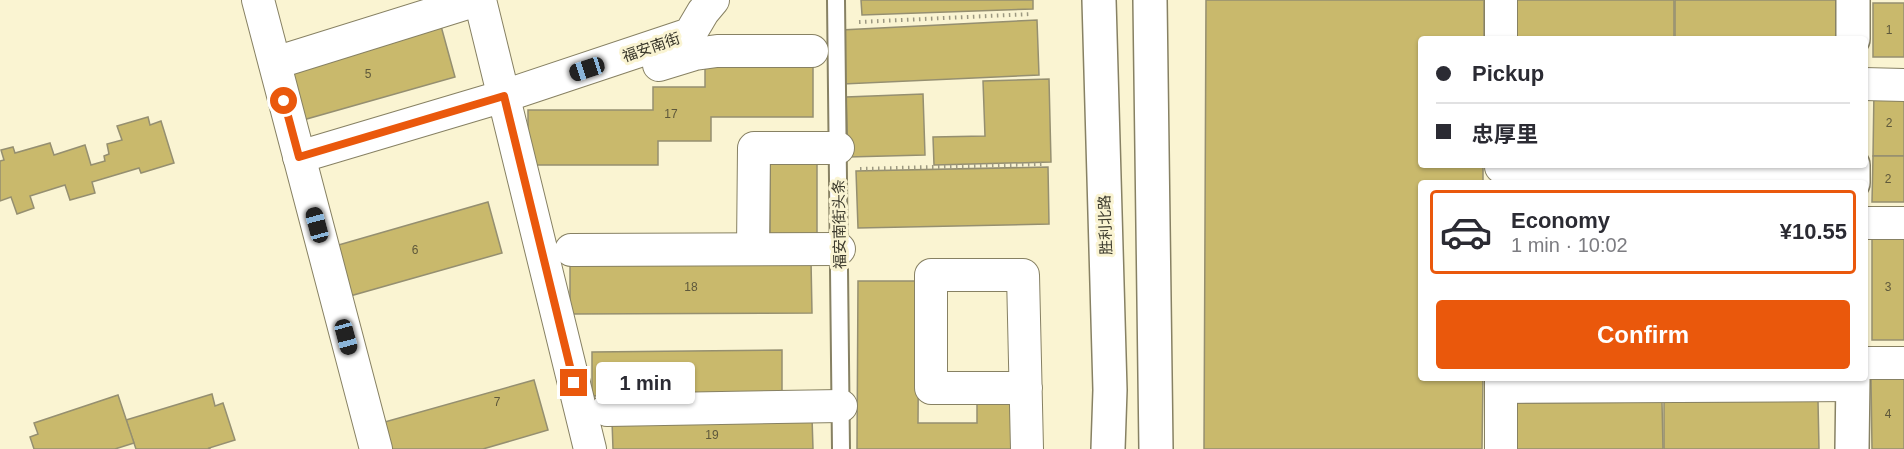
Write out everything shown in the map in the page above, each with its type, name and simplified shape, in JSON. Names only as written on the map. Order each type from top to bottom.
[{"type":"main road","name":"胜利北路","points":[[1099,0],[1110,390],[1108,449]]},
{"type":"main road","points":[[1150,0],[1156,449]]},
{"type":"main road","points":[[1853,0],[1853,36]]},
{"type":"main road","points":[[1852,449],[1857,381]]},
{"type":"street","points":[[258,0],[376,449]]},
{"type":"street","points":[[713,0],[717,51]]},
{"type":"street","name":"福安南街","points":[[518,100],[690,34],[713,0]]},
{"type":"street","points":[[1501,0],[1501,36]]},
{"type":"street","points":[[275,63],[466,2],[518,100],[590,449]]},
{"type":"street","points":[[299,157],[695,54],[717,51],[812,51]]},
{"type":"street","points":[[1868,84],[1904,85]]},
{"type":"street","points":[[753,249],[754,148],[838,159]]},
{"type":"street","points":[[1501,172],[1702,168]]},
{"type":"street","points":[[1868,223],[1904,223]]},
{"type":"street","points":[[571,250],[839,249]]},
{"type":"street","points":[[1026,388],[931,388],[931,275],[1023,275],[1026,388],[1027,449]]},
{"type":"street","points":[[1868,372],[1904,363]]},
{"type":"street","points":[[1502,449],[1502,382],[1553,381]]},
{"type":"street","points":[[607,410],[840,406]]},
{"type":"lane","name":"福安南街头条","points":[[836,0],[841,449]]},
{"type":"path","points":[[837,23],[1031,15]]},
{"type":"path","points":[[838,159],[1044,164]]},
{"type":"building","points":[[861,0],[1033,0],[1033,9],[862,15]]},
{"type":"building","points":[[1206,0],[1484,0],[1484,36],[1418,36],[1418,168],[1483,168],[1483,180],[1418,180],[1418,381],[1483,381],[1482,449],[1204,449]]},
{"type":"building","points":[[1506,0],[1674,0],[1674,36],[1506,36]]},
{"type":"building","points":[[1675,0],[1842,0],[1842,36],[1675,36]]},
{"type":"building","points":[[1873,3],[1904,3],[1904,57],[1873,57]]},
{"type":"building","points":[[1037,20],[1039,75],[843,84],[841,30]]},
{"type":"building","points":[[441,26],[455,77],[296,122],[281,72]]},
{"type":"building","points":[[705,59],[813,59],[813,117],[711,117],[711,141],[658,141],[658,165],[528,165],[528,110],[653,110],[653,87],[705,87]]},
{"type":"building","points":[[1049,79],[1051,162],[934,165],[933,137],[985,136],[983,81]]},
{"type":"building","points":[[1874,89],[1904,90],[1904,156],[1873,156]]},
{"type":"building","points":[[923,94],[925,155],[848,157],[846,97]]},
{"type":"building","points":[[148,117],[150,125],[161,121],[174,163],[141,173],[139,168],[92,182],[95,193],[70,200],[65,185],[30,196],[34,208],[17,214],[11,197],[0,201],[0,161],[4,160],[1,150],[13,147],[15,153],[50,143],[54,155],[85,145],[91,165],[105,161],[104,156],[109,154],[107,144],[122,140],[117,126]]},
{"type":"building","points":[[1873,156],[1904,156],[1904,202],[1872,202]]},
{"type":"building","points":[[770,162],[817,163],[817,239],[770,239]]},
{"type":"building","points":[[1048,167],[1049,224],[858,228],[856,171]]},
{"type":"building","points":[[488,202],[502,253],[343,298],[328,248]]},
{"type":"building","points":[[1872,234],[1904,234],[1904,340],[1872,340]]},
{"type":"building","points":[[811,260],[812,313],[570,314],[570,262]]},
{"type":"building","points":[[858,281],[919,281],[918,423],[977,423],[977,399],[1017,399],[1017,449],[857,449]]},
{"type":"building","points":[[782,350],[782,394],[592,396],[592,352]]},
{"type":"building","points":[[1871,378],[1904,378],[1904,449],[1872,449]]},
{"type":"building","points":[[534,380],[548,430],[483,449],[381,449],[374,425]]},
{"type":"building","points":[[212,394],[215,406],[223,403],[235,440],[210,449],[136,449],[126,420]]},
{"type":"building","points":[[118,395],[134,443],[115,449],[34,449],[30,437],[38,434],[34,423]]},
{"type":"building","points":[[1818,401],[1819,449],[1664,449],[1664,402]]},
{"type":"building","points":[[1662,402],[1663,449],[1508,449],[1508,403]]},
{"type":"building","points":[[812,417],[813,449],[613,449],[612,421]]},
{"type":"route","points":[[284,101],[299,157],[504,96],[574,383]]}]
